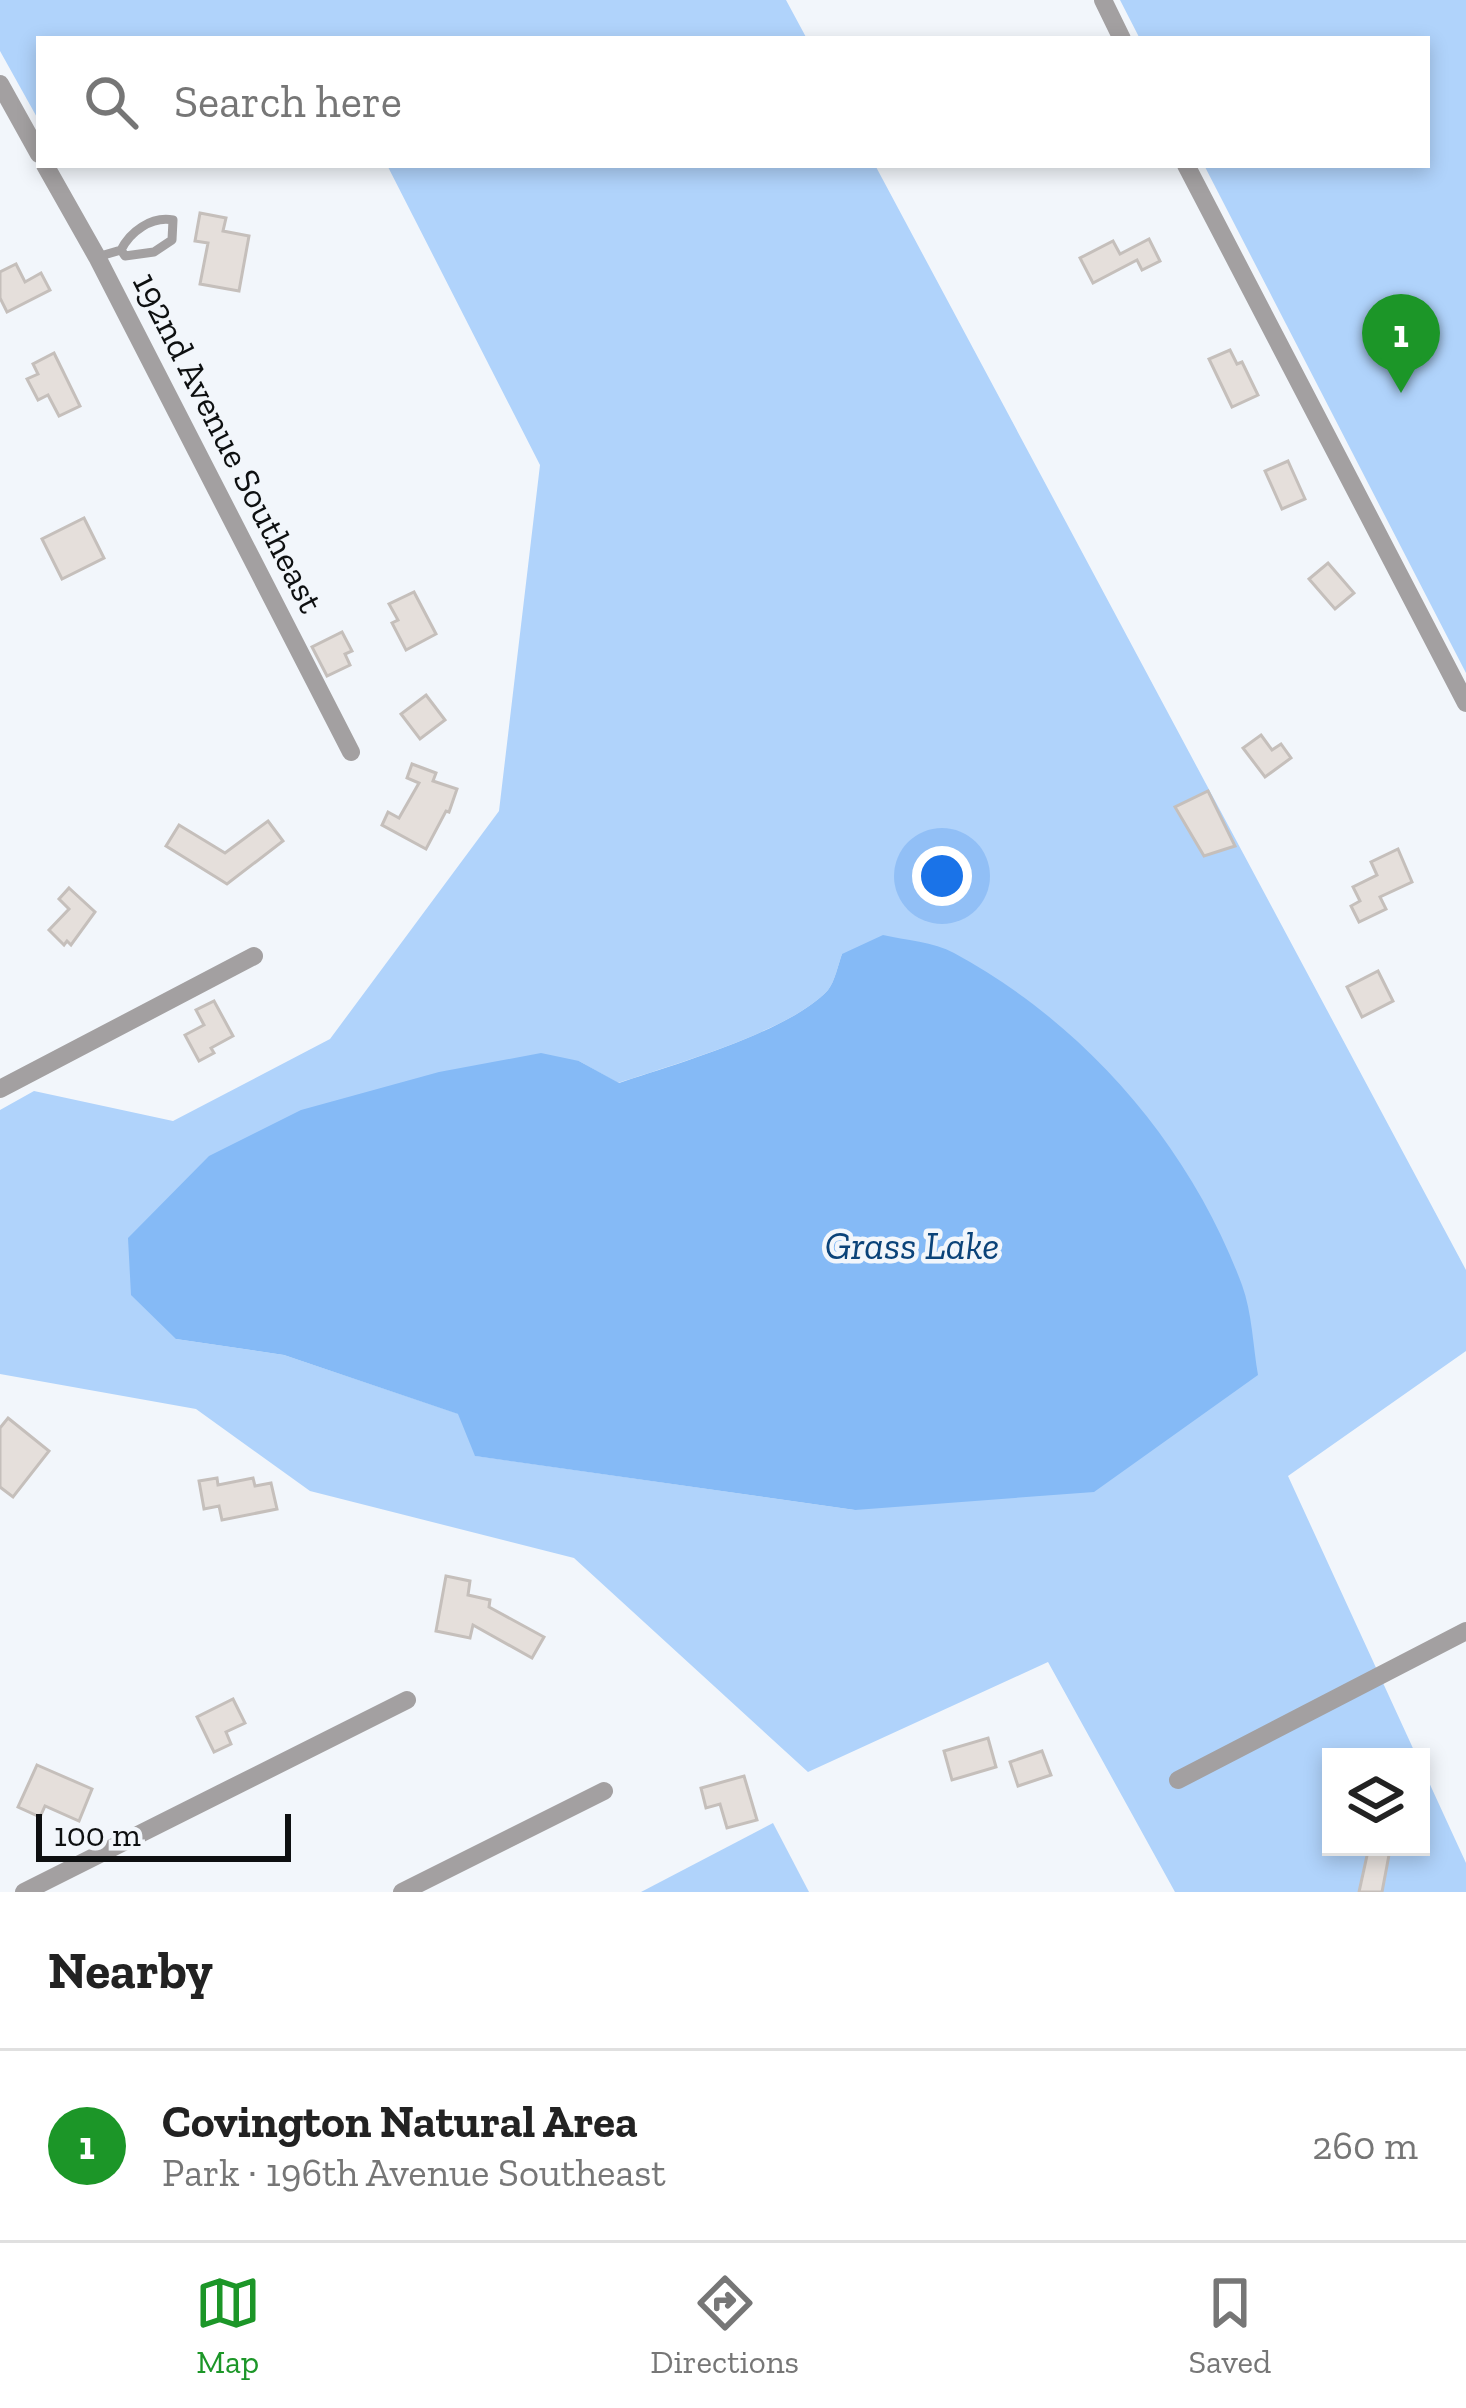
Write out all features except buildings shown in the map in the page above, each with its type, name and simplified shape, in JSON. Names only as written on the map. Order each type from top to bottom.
[{"type":"street","points":[[1103,0],[1121,36]]},
{"type":"street","points":[[0,84],[36,149]]},
{"type":"street","name":"192nd Avenue Southeast","points":[[47,168],[351,752]]},
{"type":"street","points":[[1188,168],[1466,704]]},
{"type":"street","points":[[0,1089],[254,956]]},
{"type":"street","points":[[1178,1780],[1466,1631]]},
{"type":"street","points":[[24,1892],[407,1700]]},
{"type":"street","points":[[402,1892],[604,1790]]},
{"type":"lane","points":[[97,257],[121,250],[128,236],[147,225],[163,218],[173,220],[172,240],[154,252],[125,256],[121,250]]},
{"type":"shaded area","points":[[0,0],[786,0],[805,36],[36,36],[36,116],[0,51]]},
{"type":"shaded area","points":[[1120,0],[1466,0],[1466,673],[1206,168],[1430,168],[1430,36],[1138,36]]},
{"type":"shaded area","points":[[389,168],[877,168],[1466,1270],[1466,1351],[1288,1476],[1413,1748],[1322,1748],[1322,1856],[1430,1856],[1430,1785],[1466,1863],[1466,1892],[1175,1892],[1048,1662],[808,1772],[574,1558],[310,1491],[196,1409],[0,1374],[0,1110],[34,1091],[173,1121],[330,1039],[499,811],[540,465]],"holes":[[[842,954],[855,1510],[476,1456],[459,1414],[284,1355],[176,1339],[579,1061],[618,1083],[760,1033],[828,990]]]},
{"type":"shaded area","points":[[773,1823],[809,1892],[641,1892]]},
{"type":"water","name":"Grass Lake","points":[[883,935],[954,953],[1047,1015],[1089,1052],[1163,1137],[1220,1233],[1242,1285],[1258,1375],[1094,1492],[855,1510],[475,1456],[458,1414],[284,1355],[176,1339],[131,1295],[128,1238],[209,1156],[301,1110],[439,1072],[541,1053],[579,1061],[619,1083],[730,1045],[787,1019],[828,990],[842,954]]},
{"type":"place","name":"Covington Natural Area","points":[[1401,393]]}]
